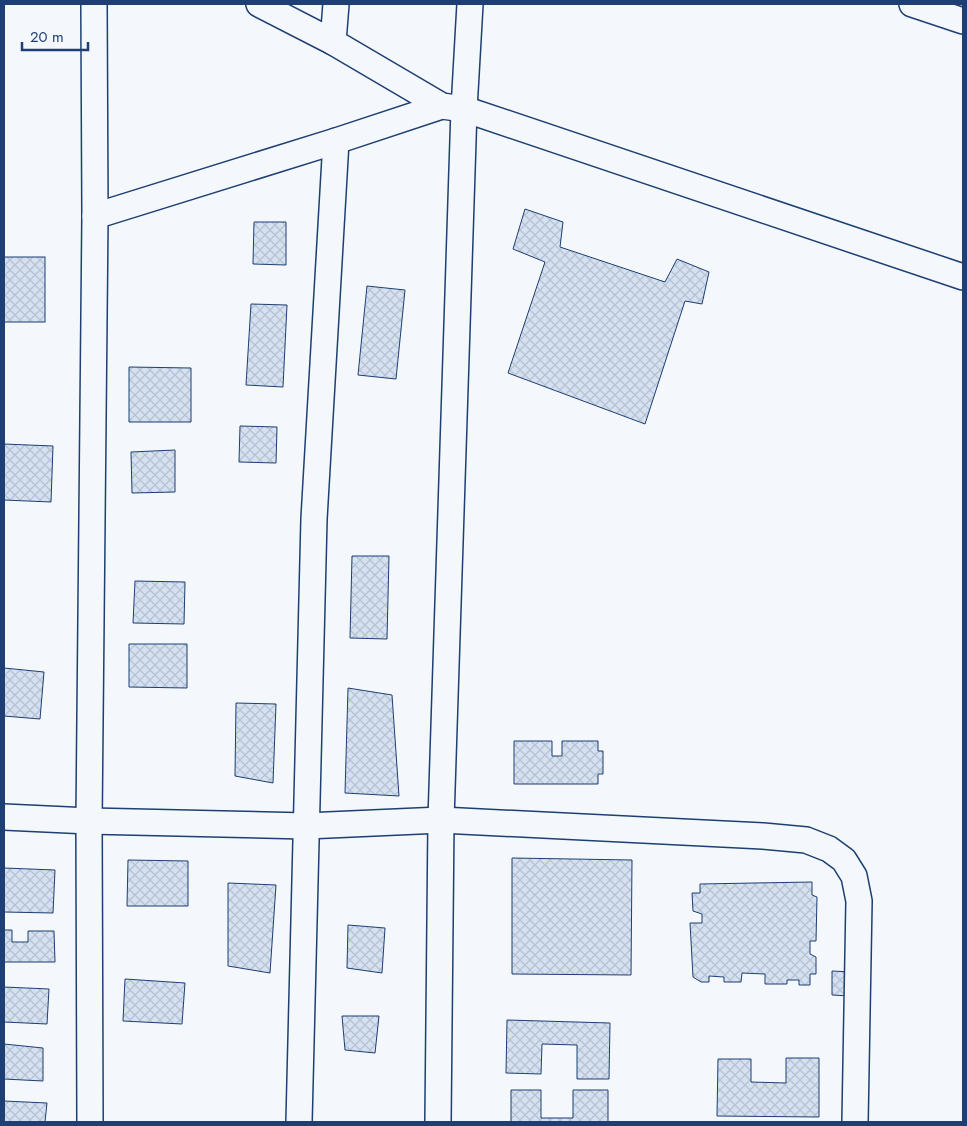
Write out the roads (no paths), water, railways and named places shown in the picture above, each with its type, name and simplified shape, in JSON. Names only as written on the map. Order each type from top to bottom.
[{"type":"street","points":[[90,1122],[89,821],[95,216],[94,4]]},
{"type":"street","points":[[259,4],[453,108],[963,277]]},
{"type":"street","points":[[333,42],[336,4]]},
{"type":"street","points":[[438,1122],[453,108],[470,4]]},
{"type":"street","points":[[912,4],[963,21]]},
{"type":"street","points":[[95,216],[336,141],[453,108]]},
{"type":"street","points":[[299,1122],[314,519],[336,141]]},
{"type":"street","points":[[4,818],[306,826],[441,820],[764,836],[806,840],[829,849],[844,860],[854,876],[859,901],[855,1122]]}]
